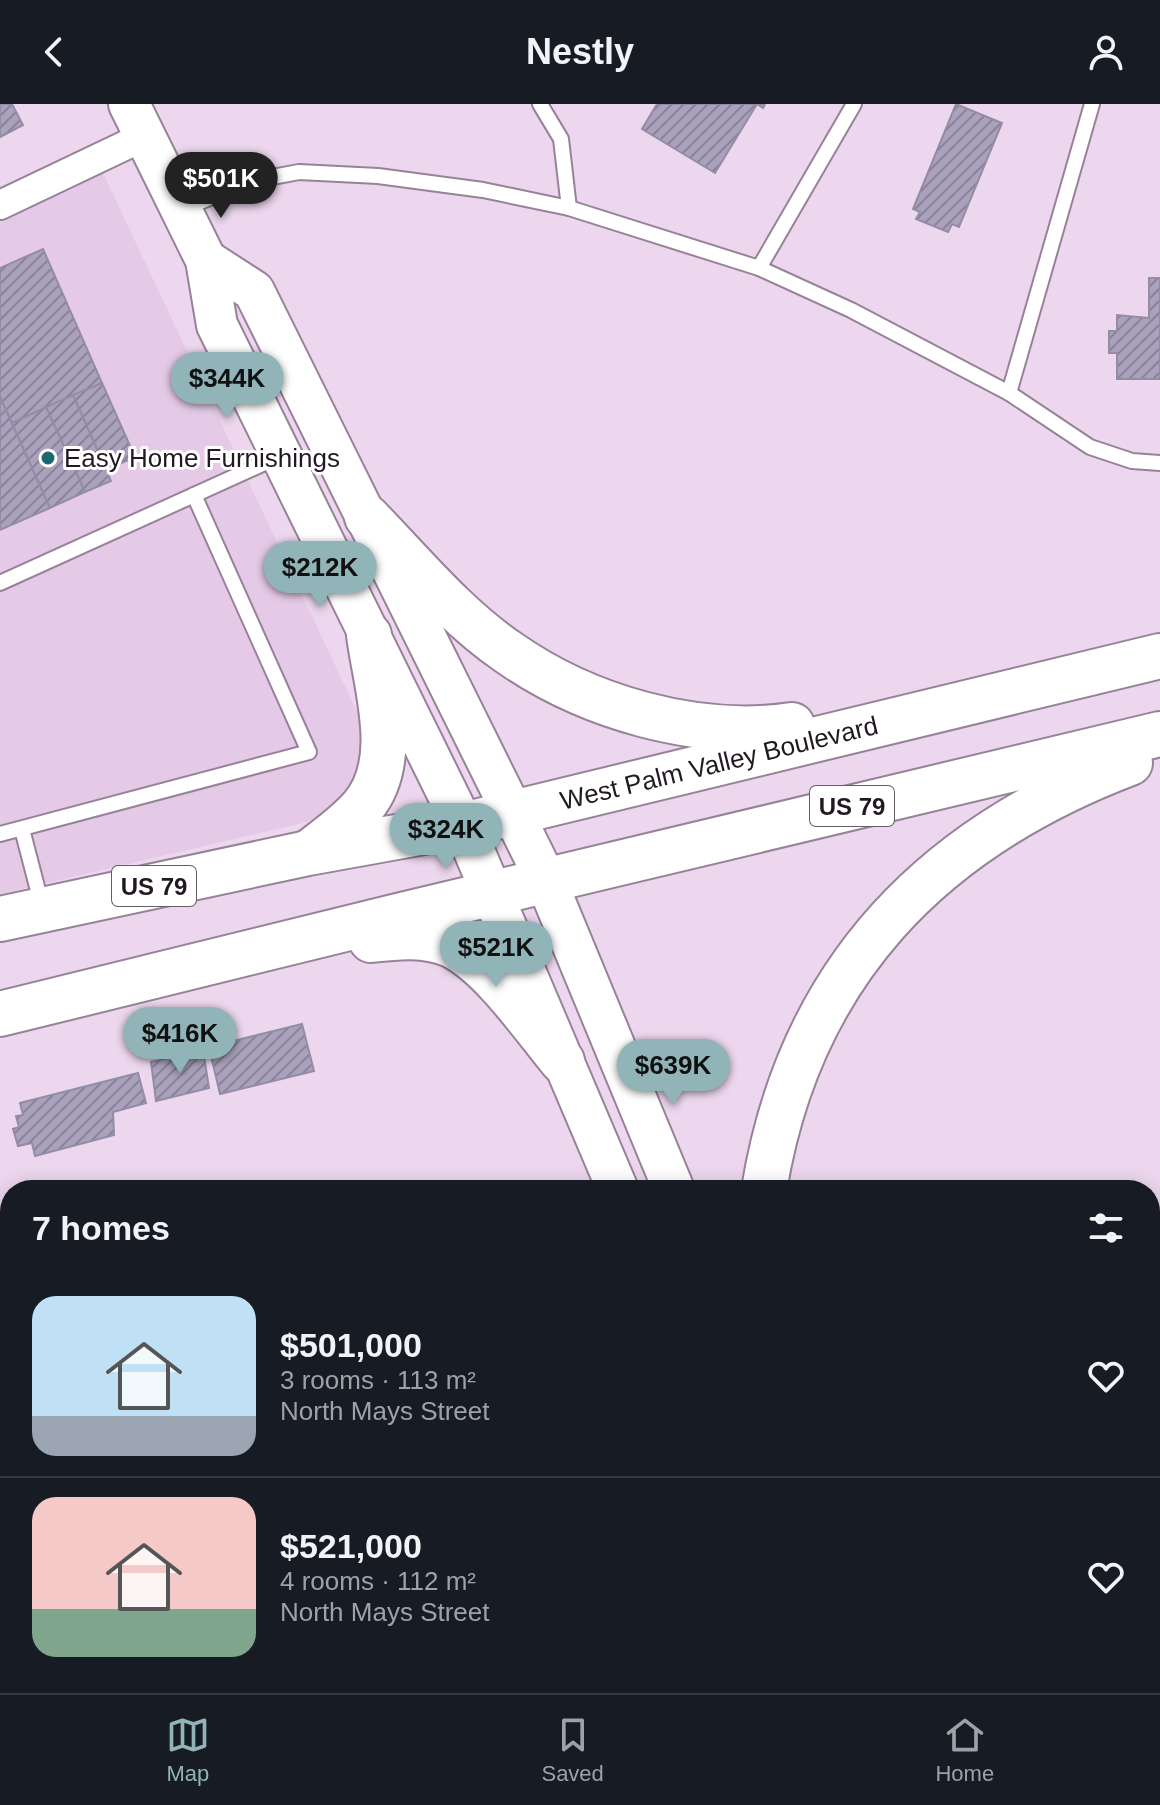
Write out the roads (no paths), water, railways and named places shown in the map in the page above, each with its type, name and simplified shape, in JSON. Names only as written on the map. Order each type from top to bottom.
[{"type":"highway","points":[[367,517],[455,608],[506,651],[563,685],[619,706],[676,720],[749,728],[786,726],[969,701]]},
{"type":"highway","points":[[308,853],[365,804],[380,776],[383,737],[369,635]]},
{"type":"highway","name":"US 79","points":[[969,701],[1160,656]]},
{"type":"highway","name":"West Palm Valley Boulevard","points":[[0,919],[308,853],[463,825],[969,701]]},
{"type":"highway","name":"US 79","points":[[0,1014],[277,948],[545,878],[1160,734]]},
{"type":"highway","points":[[766,1180],[785,1097],[803,1053],[849,971],[904,901],[935,871],[1020,812],[1160,751]]},
{"type":"highway","points":[[277,948],[408,936],[449,945],[468,955],[489,975],[562,1061]]},
{"type":"main road","points":[[137,120],[206,260],[217,325],[463,825],[614,1180]]},
{"type":"main road","points":[[206,260],[254,291],[545,878],[670,1180]]},
{"type":"street","points":[[0,205],[137,120]]},
{"type":"lane","points":[[540,104],[561,139],[569,208]]},
{"type":"lane","points":[[759,268],[854,104]]},
{"type":"lane","points":[[1009,393],[1092,104]]},
{"type":"lane","points":[[180,211],[246,182],[299,172],[378,176],[483,190],[569,208],[759,268],[851,310],[1009,393],[1090,447],[1132,461],[1160,463]]},
{"type":"lane","points":[[0,583],[280,456]]},
{"type":"lane","points":[[0,834],[309,752],[194,495]]},
{"type":"lane","points":[[22,829],[43,909]]},
{"type":"place","name":"Easy Home Furnishings","points":[[48,458]]}]
